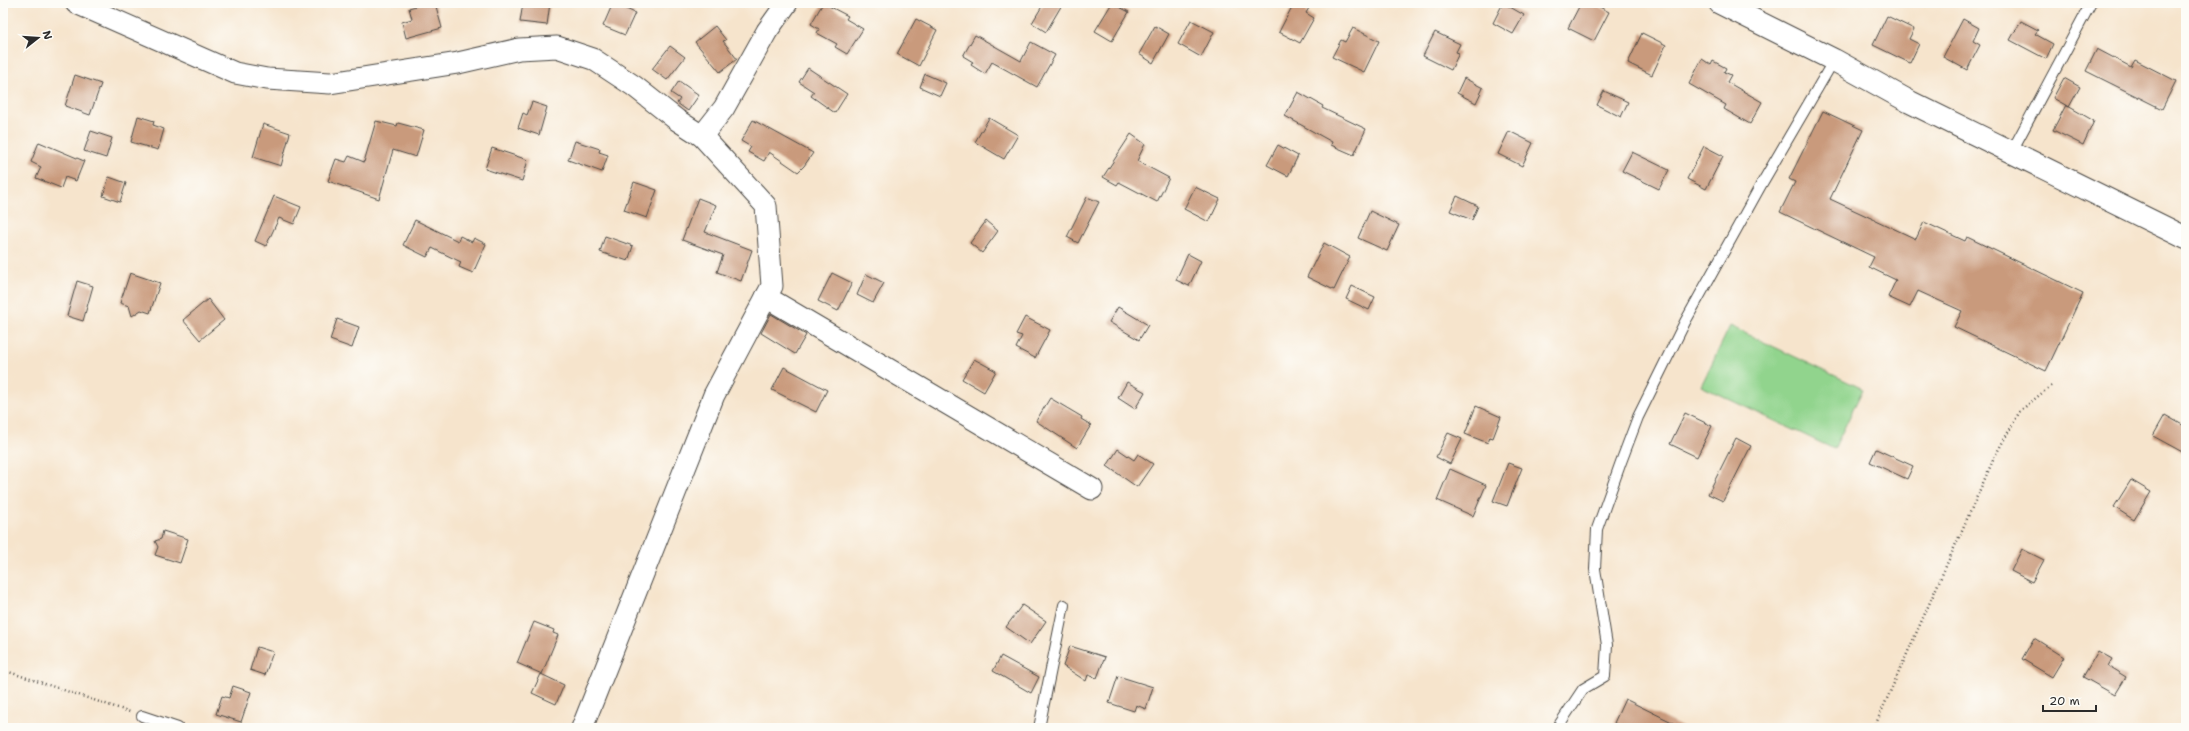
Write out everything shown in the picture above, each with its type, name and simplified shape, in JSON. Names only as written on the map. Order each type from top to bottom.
[{"type":"street","points":[[76,3],[235,73],[267,79],[330,83],[458,63],[519,49],[557,47],[593,59],[634,86],[677,120],[702,136],[766,206],[772,286],[714,395],[582,728]]},
{"type":"street","points":[[702,136],[724,108],[767,31],[787,3]]},
{"type":"street","points":[[1720,3],[1834,60],[1910,102],[2186,238]]},
{"type":"street","points":[[766,297],[1092,489]]},
{"type":"lane","points":[[2012,151],[2091,3]]},
{"type":"lane","points":[[1557,728],[1583,689],[1605,676],[1607,645],[1595,569],[1597,529],[1638,417],[1693,308],[1761,185],[1834,60]]},
{"type":"lane","points":[[1039,728],[1064,606]]},
{"type":"lane","points":[[142,716],[178,728]]},
{"type":"path","points":[[1874,728],[1995,456],[2020,411],[2052,384]]},
{"type":"path","points":[[3,670],[142,716]]},
{"type":"green space","points":[[1730,326],[1863,389],[1834,449],[1701,386]]},
{"type":"building","points":[[426,3],[435,3],[442,28],[406,38],[402,22],[412,19],[409,8]]},
{"type":"building","points":[[523,3],[550,3],[547,25],[520,22]]},
{"type":"building","points":[[613,3],[635,13],[625,35],[603,26]]},
{"type":"building","points":[[823,3],[848,16],[846,19],[863,29],[847,54],[835,47],[837,44],[817,33],[819,29],[811,24]]},
{"type":"building","points":[[1044,3],[1063,3],[1046,32],[1032,23]]},
{"type":"building","points":[[1112,3],[1129,12],[1112,41],[1095,31]]},
{"type":"building","points":[[1294,3],[1312,3],[1306,13],[1314,18],[1300,43],[1279,32]]},
{"type":"building","points":[[1503,3],[1524,15],[1513,34],[1493,23]]},
{"type":"building","points":[[1581,3],[1592,3],[1609,12],[1594,41],[1568,28]]},
{"type":"building","points":[[1887,16],[1914,29],[1909,39],[1919,44],[1910,63],[1873,45]]},
{"type":"building","points":[[916,19],[937,30],[919,66],[897,54]]},
{"type":"building","points":[[1963,19],[1979,28],[1973,41],[1980,45],[1967,70],[1943,57]]},
{"type":"building","points":[[1191,20],[1214,32],[1201,57],[1178,44]]},
{"type":"building","points":[[2021,21],[2038,30],[2035,34],[2053,44],[2046,59],[2010,40]]},
{"type":"building","points":[[715,26],[726,40],[723,41],[737,59],[720,72],[695,42]]},
{"type":"building","points":[[1155,26],[1169,34],[1153,63],[1139,54]]},
{"type":"building","points":[[1353,28],[1379,41],[1364,72],[1332,57],[1341,40],[1345,42]]},
{"type":"building","points":[[1435,32],[1460,44],[1456,52],[1459,53],[1451,70],[1423,56]]},
{"type":"building","points":[[1642,33],[1666,45],[1652,75],[1628,63]]},
{"type":"building","points":[[975,35],[1021,61],[1031,42],[1055,55],[1037,87],[992,62],[985,74],[971,65],[973,62],[963,56]]},
{"type":"building","points":[[670,46],[685,57],[667,80],[652,69]]},
{"type":"building","points":[[2097,49],[2131,67],[2135,60],[2176,81],[2162,109],[2086,71]]},
{"type":"building","points":[[1702,59],[1711,65],[1713,61],[1726,68],[1724,72],[1731,75],[1727,82],[1762,102],[1750,124],[1724,109],[1726,105],[1689,84]]},
{"type":"building","points":[[808,68],[847,94],[835,113],[811,96],[814,92],[799,82]]},
{"type":"building","points":[[925,74],[946,83],[940,96],[920,87]]},
{"type":"building","points":[[75,75],[101,84],[90,115],[65,106]]},
{"type":"building","points":[[1464,78],[1483,88],[1476,103],[1457,93]]},
{"type":"building","points":[[2064,78],[2080,87],[2069,107],[2053,98]]},
{"type":"building","points":[[679,81],[699,95],[688,111],[677,103],[680,99],[671,93]]},
{"type":"building","points":[[1604,91],[1628,102],[1621,117],[1597,105]]},
{"type":"building","points":[[1298,92],[1323,106],[1322,108],[1366,129],[1354,155],[1331,145],[1332,142],[1285,116]]},
{"type":"building","points":[[532,102],[547,107],[539,135],[518,128],[523,113],[527,115]]},
{"type":"building","points":[[2066,105],[2094,121],[2083,145],[2053,130]]},
{"type":"building","points":[[1823,111],[1863,130],[1830,199],[1916,239],[1924,222],[1965,241],[1967,237],[2083,293],[2046,371],[1954,327],[1962,311],[1918,291],[1910,307],[1888,297],[1896,280],[1869,267],[1874,257],[1780,212],[1795,182],[1789,179]]},
{"type":"building","points":[[138,116],[154,121],[153,125],[164,129],[158,150],[131,142]]},
{"type":"building","points":[[989,118],[1018,135],[1004,159],[975,142]]},
{"type":"building","points":[[753,120],[813,153],[798,172],[769,152],[764,161],[748,152],[751,147],[741,141]]},
{"type":"building","points":[[376,121],[397,126],[398,123],[424,130],[416,157],[393,150],[379,199],[328,181],[336,159],[346,162],[349,156],[364,162]]},
{"type":"building","points":[[263,124],[290,133],[281,166],[253,157]]},
{"type":"building","points":[[91,131],[112,138],[106,158],[84,151]]},
{"type":"building","points":[[1509,131],[1533,143],[1522,166],[1498,154]]},
{"type":"building","points":[[1131,134],[1145,144],[1137,161],[1169,178],[1157,202],[1119,182],[1117,185],[1103,177]]},
{"type":"building","points":[[575,141],[600,149],[599,152],[608,155],[602,172],[568,160]]},
{"type":"building","points":[[39,142],[84,161],[76,181],[65,177],[61,188],[36,178],[41,167],[31,162]]},
{"type":"building","points":[[1278,145],[1298,156],[1288,176],[1267,165]]},
{"type":"building","points":[[1704,146],[1723,156],[1706,189],[1687,179]]},
{"type":"building","points":[[492,148],[528,160],[522,181],[485,169]]},
{"type":"building","points":[[1632,152],[1669,170],[1659,189],[1622,171]]},
{"type":"building","points":[[109,177],[126,183],[120,202],[103,196]]},
{"type":"building","points":[[634,182],[657,190],[647,218],[624,210]]},
{"type":"building","points":[[1195,187],[1220,199],[1209,222],[1184,209]]},
{"type":"building","points":[[274,196],[301,207],[294,224],[279,218],[266,246],[255,241]]},
{"type":"building","points":[[1457,196],[1478,206],[1472,220],[1450,211]]},
{"type":"building","points":[[1087,197],[1099,202],[1078,243],[1067,237]]},
{"type":"building","points":[[698,198],[716,205],[705,232],[752,250],[741,281],[717,272],[723,255],[682,240]]},
{"type":"building","points":[[1370,211],[1399,225],[1387,251],[1358,238]]},
{"type":"building","points":[[415,220],[458,241],[460,236],[472,242],[474,238],[486,244],[473,273],[459,267],[461,262],[432,248],[427,257],[403,245]]},
{"type":"building","points":[[986,221],[998,231],[982,253],[970,243]]},
{"type":"building","points":[[605,236],[633,246],[628,261],[600,252]]},
{"type":"building","points":[[1324,243],[1350,257],[1334,290],[1307,277]]},
{"type":"building","points":[[1188,254],[1201,261],[1189,286],[1176,280]]},
{"type":"building","points":[[130,273],[160,283],[150,313],[141,310],[132,316],[129,306],[120,303]]},
{"type":"building","points":[[832,273],[852,283],[838,311],[818,301]]},
{"type":"building","points":[[866,274],[884,283],[873,303],[857,295]]},
{"type":"building","points":[[77,281],[93,286],[83,321],[67,316]]},
{"type":"building","points":[[1352,286],[1375,297],[1369,310],[1346,299]]},
{"type":"building","points":[[208,299],[224,320],[200,340],[183,320]]},
{"type":"building","points":[[1118,307],[1148,325],[1139,340],[1109,322]]},
{"type":"building","points":[[771,314],[806,335],[795,354],[761,333]]},
{"type":"building","points":[[1025,317],[1050,330],[1035,358],[1016,348],[1022,336],[1016,334]]},
{"type":"building","points":[[337,319],[359,327],[352,348],[330,340]]},
{"type":"building","points":[[974,359],[996,371],[984,392],[962,379]]},
{"type":"building","points":[[784,367],[827,390],[816,412],[772,390]]},
{"type":"building","points":[[1127,382],[1145,392],[1135,409],[1118,398]]},
{"type":"building","points":[[1050,398],[1082,417],[1081,419],[1091,425],[1077,448],[1036,421]]},
{"type":"building","points":[[1476,406],[1501,417],[1493,438],[1490,437],[1488,443],[1465,434]]},
{"type":"building","points":[[1685,413],[1712,426],[1697,457],[1670,444]]},
{"type":"building","points":[[2165,415],[2186,427],[2186,454],[2153,436]]},
{"type":"building","points":[[1448,433],[1462,439],[1450,464],[1436,457]]},
{"type":"building","points":[[1736,438],[1751,446],[1723,501],[1708,494]]},
{"type":"building","points":[[1118,449],[1134,460],[1138,454],[1153,464],[1137,487],[1107,466]]},
{"type":"building","points":[[1876,449],[1913,466],[1907,479],[1870,462]]},
{"type":"building","points":[[1508,463],[1522,468],[1507,506],[1493,501]]},
{"type":"building","points":[[1450,469],[1486,485],[1473,516],[1437,500]]},
{"type":"building","points":[[2131,480],[2151,492],[2134,520],[2114,507]]},
{"type":"building","points":[[163,531],[188,539],[180,563],[155,555],[158,547],[155,541],[161,539]]},
{"type":"building","points":[[2022,549],[2044,560],[2032,582],[2011,571]]},
{"type":"building","points":[[1022,605],[1046,621],[1030,644],[1006,627]]},
{"type":"building","points":[[534,622],[554,630],[553,633],[558,635],[542,674],[517,663]]},
{"type":"building","points":[[2034,638],[2064,657],[2052,677],[2022,659]]},
{"type":"building","points":[[1070,646],[1105,657],[1097,678],[1088,675],[1086,681],[1063,666]]},
{"type":"building","points":[[257,647],[273,652],[265,675],[250,670]]},
{"type":"building","points":[[2098,651],[2112,659],[2108,666],[2126,677],[2115,695],[2083,677]]},
{"type":"building","points":[[1001,656],[1039,677],[1031,693],[993,671]]},
{"type":"building","points":[[541,674],[564,685],[556,704],[532,693]]},
{"type":"building","points":[[1118,676],[1153,687],[1146,709],[1136,705],[1134,711],[1109,703]]},
{"type":"building","points":[[233,686],[251,692],[241,722],[216,714],[222,696],[229,698]]},
{"type":"building","points":[[1625,699],[1684,728],[1624,728],[1614,723]]}]
